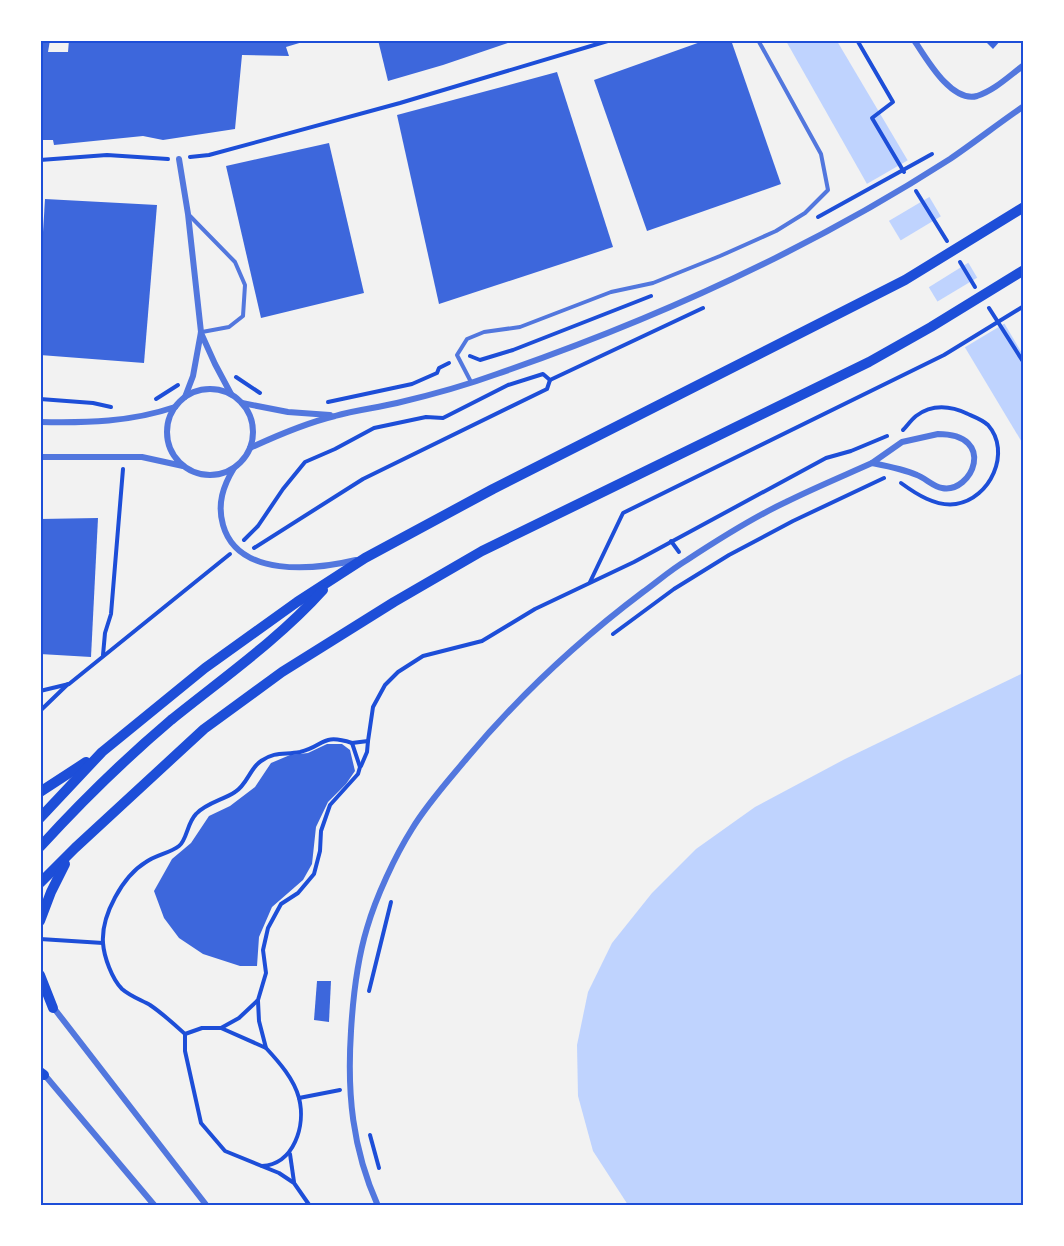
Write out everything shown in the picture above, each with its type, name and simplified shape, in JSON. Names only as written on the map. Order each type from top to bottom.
[{"type":"main road","points":[[40,792],[102,752],[205,668],[297,602],[365,558],[493,489],[905,280],[1023,207]]},
{"type":"main road","points":[[40,883],[204,729],[282,672],[394,602],[482,551],[869,362],[931,327],[1019,272]]},
{"type":"main road","points":[[40,847],[103,782],[170,721],[303,613],[332,580]]},
{"type":"main road","points":[[40,818],[102,752]]},
{"type":"main road","points":[[40,921],[55,884],[75,848]]},
{"type":"main road","points":[[40,975],[53,1008]]},
{"type":"street","points":[[914,40],[938,77],[962,96],[975,96],[998,85],[1023,65]]},
{"type":"street","points":[[250,448],[292,430],[335,416],[471,383],[556,354],[694,296],[867,209],[951,158],[1023,106]]},
{"type":"street","points":[[179,159],[188,214],[201,332],[196,360],[185,397]]},
{"type":"street","points":[[201,332],[231,394]]},
{"type":"street","points":[[40,457],[142,457],[184,466],[195,472],[209,475],[222,474],[244,460],[250,448],[253,424],[242,403],[231,394],[208,389],[185,397],[175,407],[169,422],[168,438],[173,454],[184,466]]},
{"type":"street","points":[[242,403],[288,412],[335,416]]},
{"type":"street","points":[[40,422],[123,420],[147,416],[175,407]]},
{"type":"street","points":[[378,1206],[357,1143],[350,1108],[348,1070],[352,1019],[358,964],[367,927],[383,887],[412,829],[440,789],[489,732],[546,672],[623,607],[685,561],[784,502],[872,463],[902,442],[938,434],[953,434],[965,439],[975,459],[972,471],[963,483],[942,489],[917,475],[872,463]]},
{"type":"street","points":[[234,468],[220,503],[223,527],[243,555],[261,562],[302,567],[324,566],[365,558]]},
{"type":"street","points":[[40,991],[207,1206]]},
{"type":"street","points":[[42,1072],[155,1206]]},
{"type":"lane","points":[[471,383],[457,355],[467,339],[484,332],[520,327],[611,292],[653,283],[720,256],[776,231],[805,213],[828,190],[821,154],[758,40]]},
{"type":"lane","points":[[188,214],[235,262],[245,285],[243,316],[229,327],[201,332]]},
{"type":"path","points":[[40,160],[107,156],[179,159],[209,155],[400,103],[611,40]]},
{"type":"path","points":[[857,40],[893,102],[872,118],[909,180]]},
{"type":"path","points":[[812,220],[928,156]]},
{"type":"path","points":[[915,190],[952,249]]},
{"type":"path","points":[[958,259],[976,288]]},
{"type":"path","points":[[318,404],[412,384],[437,373],[439,368],[470,355],[480,360],[513,350],[657,294]]},
{"type":"path","points":[[983,298],[1023,363]]},
{"type":"path","points":[[243,555],[363,479],[547,388],[550,380],[708,305]]},
{"type":"path","points":[[589,583],[623,513],[944,355],[1023,306]]},
{"type":"path","points":[[154,400],[178,385],[190,361],[196,360]]},
{"type":"path","points":[[232,371],[237,379],[267,398]]},
{"type":"path","points":[[40,711],[103,656],[224,560],[258,526],[305,462],[374,428],[426,417],[443,418],[507,385],[543,374],[550,380]]},
{"type":"path","points":[[40,399],[93,403],[120,409]]},
{"type":"path","points":[[260,1166],[265,1167],[279,1161],[290,1153],[298,1135],[301,1119],[299,1098],[290,1077],[266,1048],[259,1021],[258,1000],[266,973],[263,950],[268,928],[281,904],[298,893],[314,874],[320,851],[321,831],[330,805],[358,774],[367,752],[373,707],[385,685],[398,672],[423,656],[482,642],[535,609],[634,562],[826,458],[851,451],[904,429],[916,417],[931,409],[948,406],[958,409],[986,423],[993,432],[999,456],[997,466],[983,489],[969,498],[957,504],[930,501],[897,481]]},
{"type":"path","points":[[103,656],[105,633],[111,614],[124,456]]},
{"type":"path","points":[[607,638],[674,589],[729,555],[859,488],[890,476]]},
{"type":"path","points":[[40,691],[69,684]]},
{"type":"path","points":[[185,1034],[150,1005],[121,988],[112,974],[103,943],[107,913],[130,876],[147,861],[180,846],[195,814],[202,808],[238,791],[259,762],[279,753],[300,752],[325,740],[339,739],[352,743],[368,741]]},
{"type":"path","points":[[352,743],[360,767]]},
{"type":"path","points":[[368,995],[372,972],[394,894]]},
{"type":"path","points":[[40,939],[103,943]]},
{"type":"path","points":[[221,1028],[239,1018],[258,1000]]},
{"type":"path","points":[[185,1034],[202,1028],[221,1028],[266,1048]]},
{"type":"path","points":[[185,1034],[185,1051],[201,1123],[225,1151],[279,1173],[294,1184],[310,1206]]},
{"type":"path","points":[[299,1098],[350,1089]]},
{"type":"path","points":[[369,1131],[380,1173]]},
{"type":"path","points":[[290,1153],[294,1184]]},
{"type":"water","points":[[786,41],[837,41],[1023,355],[1023,444],[871,191]]},
{"type":"water","points":[[1023,673],[1023,1205],[628,1205],[593,1151],[578,1096],[577,1045],[588,992],[612,943],[652,893],[696,849],[755,807],[845,759]]},
{"type":"pier","points":[[910,159],[931,196],[887,222],[865,185]]},
{"type":"pier","points":[[943,215],[971,261],[926,289],[898,242]]},
{"type":"pier","points":[[980,276],[1007,322],[962,349],[935,303]]},
{"type":"building","points":[[40,40],[50,40],[48,52],[68,52],[69,40],[164,40],[167,43],[179,40],[306,41],[286,47],[289,56],[242,55],[235,129],[163,140],[143,136],[54,145],[53,140],[40,140]]},
{"type":"building","points":[[378,40],[513,40],[514,41],[388,81]]},
{"type":"building","points":[[706,40],[731,40],[781,184],[647,231],[594,80]]},
{"type":"building","points":[[984,40],[1001,40],[993,49]]},
{"type":"building","points":[[557,72],[613,247],[439,304],[397,115]]},
{"type":"building","points":[[329,143],[364,293],[261,318],[226,166]]},
{"type":"building","points":[[45,199],[157,205],[144,363],[40,355],[40,283]]},
{"type":"building","points":[[98,518],[91,657],[40,654],[40,519]]},
{"type":"building","points":[[327,744],[342,744],[350,750],[355,771],[328,802],[316,827],[312,864],[303,880],[272,907],[259,937],[257,966],[240,966],[203,954],[179,938],[164,918],[154,891],[172,859],[191,843],[209,816],[230,806],[255,787],[271,763],[290,755],[308,753]]},
{"type":"building","points":[[317,981],[331,981],[329,1022],[314,1020]]}]
